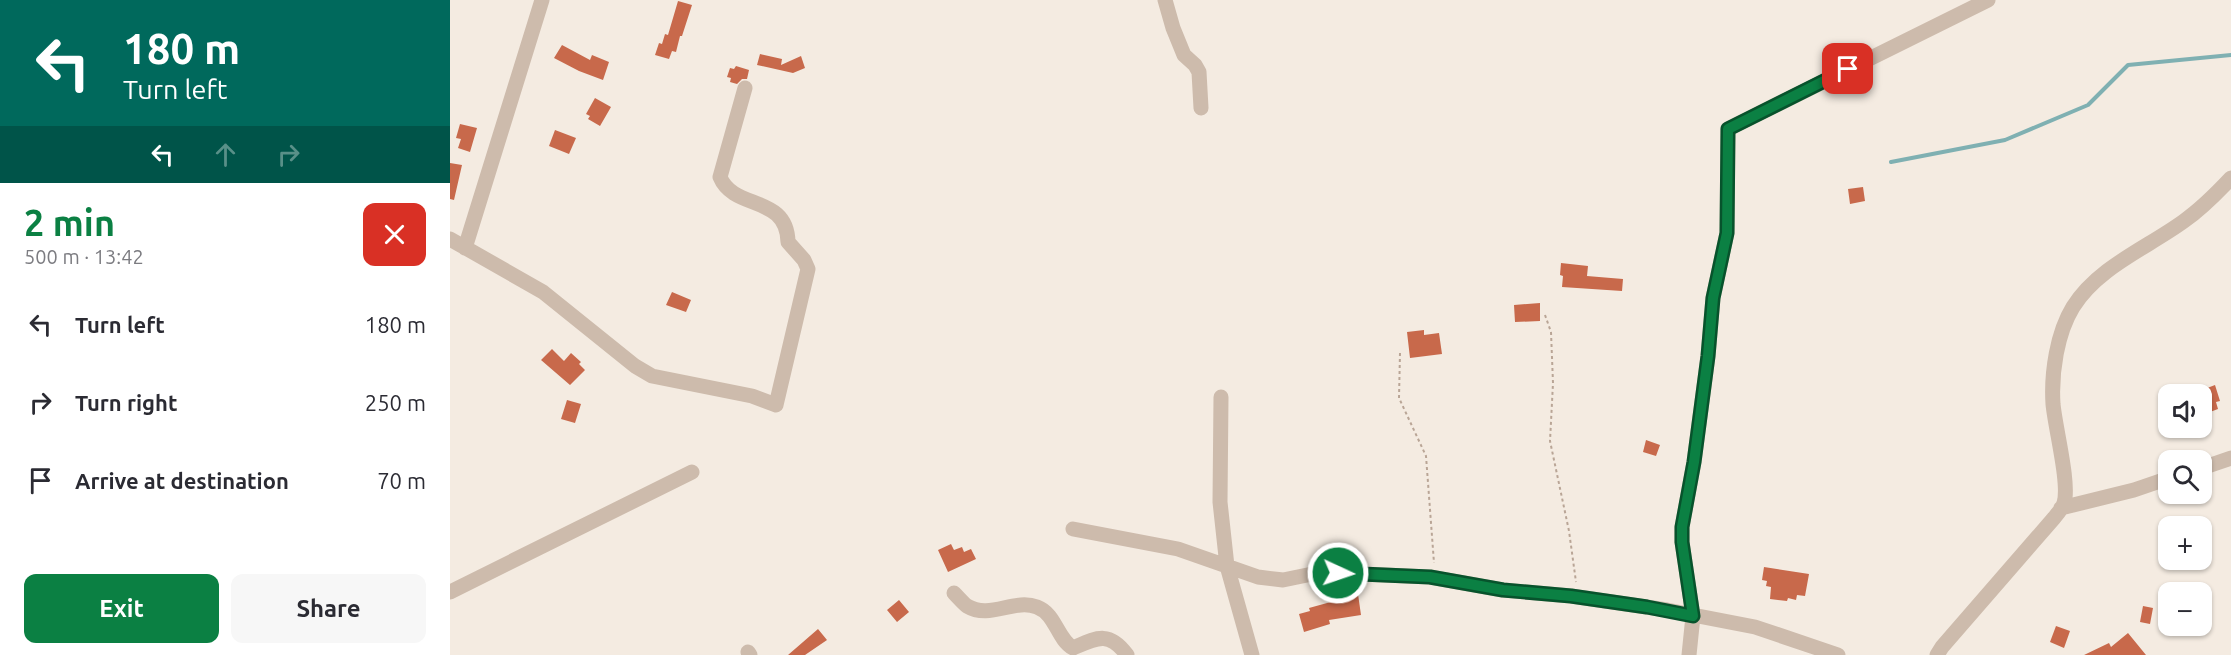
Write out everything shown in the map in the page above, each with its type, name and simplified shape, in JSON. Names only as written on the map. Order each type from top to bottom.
[{"type":"street","points":[[465,248],[542,0]]},
{"type":"street","points":[[1165,0],[1184,55],[1199,72],[1201,108]]},
{"type":"street","points":[[1689,655],[1693,616],[1682,542],[1682,527],[1694,462],[1713,298],[1727,233],[1728,129],[1988,0]]},
{"type":"street","points":[[450,239],[543,292],[635,366],[652,376],[752,396],[776,405],[808,269],[788,242],[788,229],[781,217],[768,208],[732,192],[723,185],[720,177],[745,88]]},
{"type":"street","points":[[1937,655],[2061,508],[2065,495],[2065,483],[2055,420],[2053,381],[2064,328],[2073,308],[2085,291],[2119,263],[2183,222],[2201,208],[2231,178]]},
{"type":"street","points":[[1221,397],[1220,502],[1227,566],[1252,655]]},
{"type":"street","points":[[2212,465],[2231,458]]},
{"type":"street","points":[[450,592],[692,472]]},
{"type":"street","points":[[2061,508],[2158,482]]},
{"type":"street","points":[[1073,529],[1178,549],[1258,578],[1283,580],[1317,573],[1430,577],[1503,590],[1571,596],[1755,627],[1838,655]]},
{"type":"street","points":[[954,593],[967,606],[983,611],[996,611],[1018,605],[1037,606],[1049,615],[1064,643],[1073,648],[1090,639],[1108,639],[1119,644],[1127,655]]},
{"type":"path","points":[[1545,315],[1551,332],[1553,383],[1550,441],[1576,576],[1576,586],[1571,596]]},
{"type":"path","points":[[1400,353],[1399,398],[1426,456],[1434,555],[1430,577]]},
{"type":"building","points":[[678,1],[692,5],[676,52],[672,51],[669,59],[655,55],[659,43],[662,44],[665,34],[668,35]]},
{"type":"building","points":[[562,45],[590,60],[592,55],[609,62],[603,80],[554,58]]},
{"type":"building","points":[[760,54],[782,59],[781,65],[801,56],[805,68],[793,73],[757,65]]},
{"type":"building","points":[[736,66],[749,70],[747,79],[742,79],[737,84],[730,82],[731,78],[727,77],[730,68],[734,69]]},
{"type":"building","points":[[595,98],[611,107],[600,126],[588,119],[590,116],[586,114]]},
{"type":"building","points":[[460,124],[477,128],[470,152],[458,148],[461,139],[456,138]]},
{"type":"building","points":[[555,130],[576,138],[569,154],[549,146]]},
{"type":"building","points":[[450,163],[462,165],[454,200],[450,199]]},
{"type":"building","points":[[1863,187],[1865,201],[1850,204],[1848,189]]},
{"type":"building","points":[[1561,263],[1588,266],[1587,276],[1623,279],[1622,291],[1562,287]]},
{"type":"building","points":[[672,292],[691,300],[686,312],[666,305]]},
{"type":"building","points":[[1540,303],[1540,321],[1515,322],[1514,305]]},
{"type":"building","points":[[1424,330],[1424,335],[1439,333],[1442,354],[1410,358],[1407,332]]},
{"type":"building","points":[[552,349],[564,361],[571,353],[581,362],[579,364],[585,370],[570,385],[541,360]]},
{"type":"building","points":[[2215,385],[2220,401],[2216,402],[2218,409],[2212,411],[2212,386]]},
{"type":"building","points":[[567,400],[581,404],[575,423],[561,419]]},
{"type":"building","points":[[1646,440],[1660,445],[1656,456],[1643,452]]},
{"type":"building","points":[[951,544],[954,550],[962,547],[964,552],[971,549],[976,559],[948,572],[938,550]]},
{"type":"building","points":[[1764,567],[1809,574],[1805,596],[1797,595],[1796,600],[1788,598],[1787,601],[1770,599],[1771,587],[1766,586],[1767,581],[1762,580]]},
{"type":"building","points":[[1358,594],[1361,615],[1329,620],[1330,624],[1304,632],[1299,614],[1310,611],[1309,608],[1338,600],[1338,596]]},
{"type":"building","points":[[899,600],[909,612],[897,622],[887,610]]},
{"type":"building","points":[[2143,606],[2153,608],[2150,624],[2140,622]]},
{"type":"building","points":[[2056,626],[2070,631],[2064,648],[2050,642]]},
{"type":"building","points":[[818,629],[827,640],[805,655],[788,655]]},
{"type":"building","points":[[2128,633],[2146,655],[2084,655],[2109,643],[2111,647]]},
{"type":"waterway","points":[[1891,162],[2005,140],[2088,105],[2128,65],[2231,55]]},
{"type":"route","points":[[1338,573],[1430,577],[1503,590],[1571,596],[1647,607],[1693,616],[1682,542],[1683,513],[1694,462],[1713,298],[1727,233],[1728,129],[1848,69]]}]
